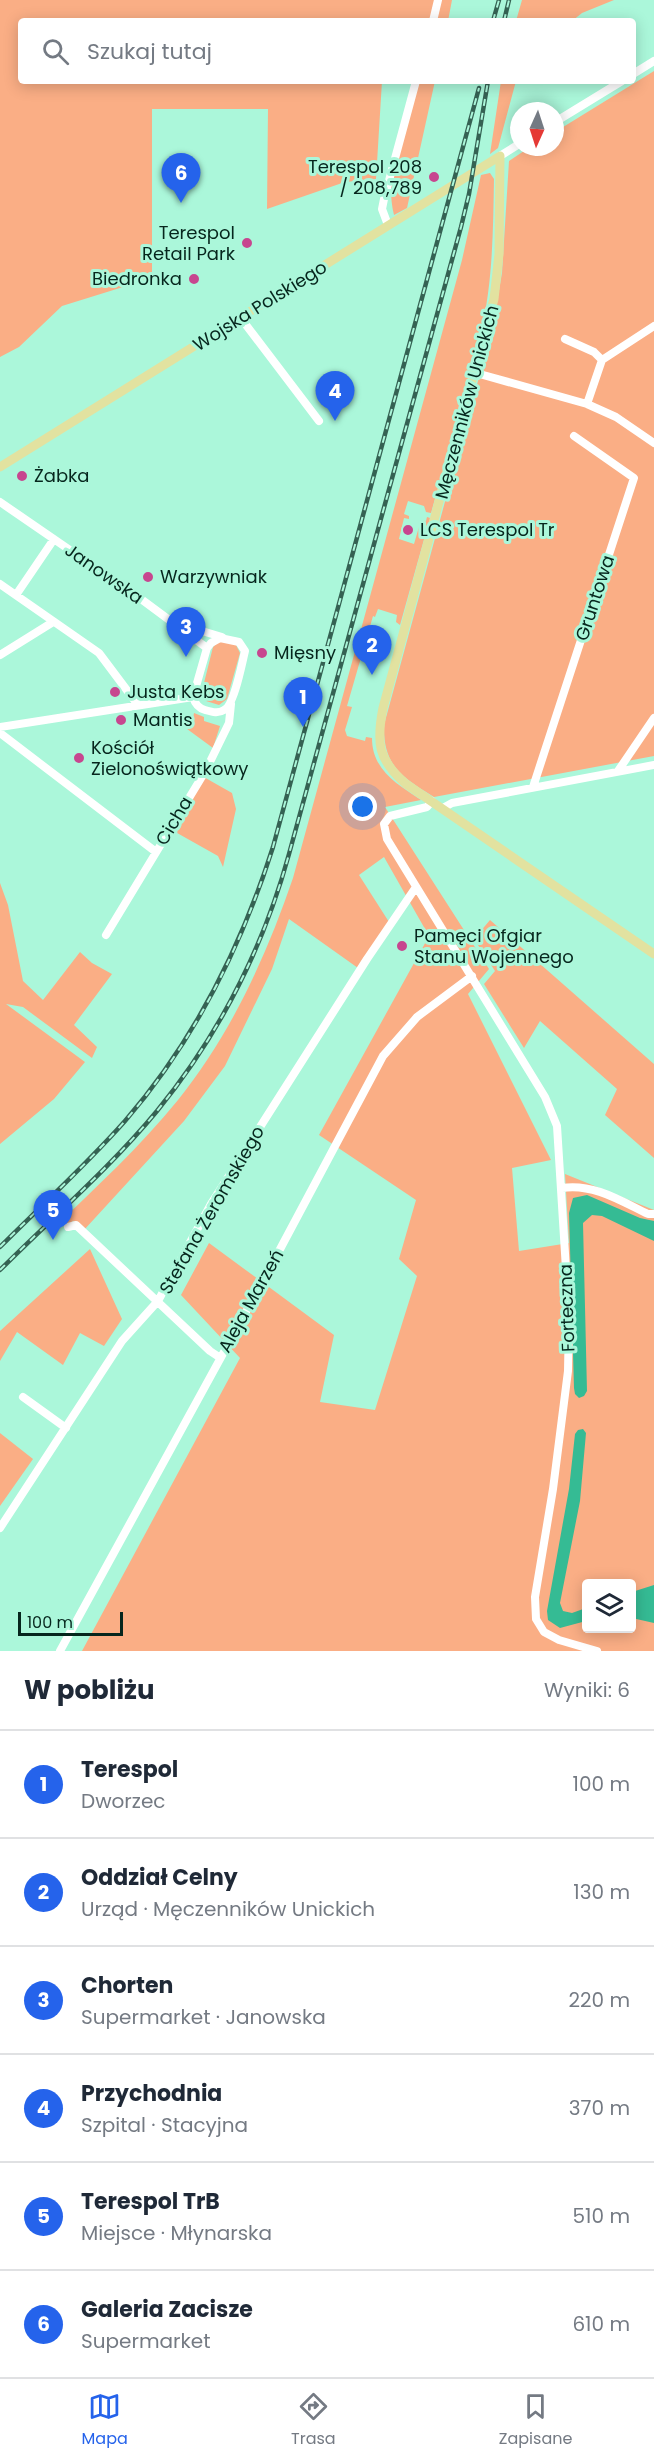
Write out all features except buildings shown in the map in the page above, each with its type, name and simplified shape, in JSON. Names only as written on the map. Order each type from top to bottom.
[{"type":"main road","name":"Wojska Polskiego","points":[[0,467],[500,156]]},
{"type":"main road","name":"Męczenników Unickich","points":[[500,156],[497,284],[476,373],[380,725],[381,749],[389,768],[406,784],[654,954]]},
{"type":"street","points":[[434,18],[438,0]]},
{"type":"street","points":[[636,72],[654,61]]},
{"type":"street","points":[[388,225],[382,209],[415,84]]},
{"type":"street","points":[[564,116],[617,84]]},
{"type":"street","name":"Wojska Polskiego","points":[[500,156],[510,150]]},
{"type":"street","points":[[240,317],[320,421]]},
{"type":"street","points":[[587,404],[602,360],[654,326]]},
{"type":"street","points":[[564,339],[594,352],[602,360]]},
{"type":"street","points":[[476,373],[587,404],[616,417],[654,442]]},
{"type":"street","name":"Gruntowa","points":[[533,787],[634,478],[574,435]]},
{"type":"street","name":"Janowska","points":[[0,502],[207,648]]},
{"type":"street","points":[[16,595],[54,539]]},
{"type":"street","points":[[0,584],[99,653],[138,705]]},
{"type":"street","points":[[0,655],[53,622]]},
{"type":"street","points":[[183,630],[192,628],[224,638]]},
{"type":"street","points":[[224,638],[214,640],[207,648],[194,697],[198,706],[214,712],[224,711],[231,704]]},
{"type":"street","name":"Cicha","points":[[106,935],[206,770],[229,723],[231,704],[244,651],[239,642],[224,638]]},
{"type":"street","points":[[0,727],[194,697]]},
{"type":"street","points":[[618,771],[654,718]]},
{"type":"street","points":[[0,733],[156,852]]},
{"type":"street","points":[[443,808],[452,803],[654,765]]},
{"type":"street","name":"Forteczna","points":[[430,800],[427,807],[390,816],[384,824],[387,838],[549,1107],[557,1126],[570,1317],[568,1371],[553,1489],[535,1597],[536,1619],[544,1632],[559,1640],[597,1651]]},
{"type":"street","name":"Stefana Żeromskiego","points":[[0,1528],[122,1341],[158,1301],[211,1204],[416,887]]},
{"type":"street","name":"Aleja Marzeń","points":[[60,1651],[219,1357],[270,1268],[383,1056],[417,1017],[474,980]]},
{"type":"street","points":[[562,1188],[584,1187],[606,1194],[648,1214],[654,1214]]},
{"type":"street","points":[[68,1227],[76,1225],[219,1357]]},
{"type":"street","points":[[23,1397],[66,1428]]},
{"type":"shaded area","points":[[0,0],[452,0],[449,18],[18,18],[18,84],[382,84],[376,179],[345,182],[267,209],[268,109],[152,109],[152,278],[62,306],[19,347],[0,357]]},
{"type":"shaded area","points":[[522,0],[614,0],[582,13],[576,18],[517,18]]},
{"type":"shaded area","points":[[654,71],[654,756],[434,797],[404,776],[391,761],[387,751],[384,725],[493,326],[502,273],[509,161],[516,156],[564,156],[564,126]]},
{"type":"shaded area","points":[[415,84],[434,84],[407,208],[394,215],[391,181],[401,130]]},
{"type":"shaded area","points":[[501,84],[515,84],[510,102],[498,148],[490,154]]},
{"type":"shaded area","points":[[490,173],[494,179],[493,237],[481,332],[431,513],[426,512],[424,506],[408,501],[404,514],[409,516],[409,519],[404,518],[399,539],[414,544],[421,520],[426,521],[427,517],[430,518],[400,625],[396,622],[397,615],[378,609],[375,617],[373,616],[347,706],[352,707],[345,730],[347,736],[365,741],[366,737],[372,738],[376,759],[381,767],[395,782],[421,800],[385,807],[489,969],[468,994],[551,1160],[512,1168],[519,1251],[569,1243],[565,1174],[654,1210],[654,1651],[82,1651],[240,1358],[181,1295],[209,1243],[334,1335],[320,1402],[375,1410],[417,1276],[399,1259],[416,1200],[319,1135],[429,936],[384,857],[359,875],[389,922],[358,968],[289,919],[272,969],[225,1066],[184,1121],[84,1230],[73,1221],[69,1225],[65,1222],[56,1231],[53,1229],[117,1166],[178,1100],[215,1049],[259,966],[293,878],[462,260],[481,175]]},
{"type":"shaded area","points":[[224,641],[236,645],[240,653],[227,699],[219,705],[206,701],[202,691],[213,647],[218,642]]},
{"type":"shaded area","points":[[194,713],[204,717],[204,721],[220,726],[213,748],[168,715],[193,718]]},
{"type":"shaded area","points":[[202,776],[232,793],[236,809],[223,867],[218,856],[170,829]]},
{"type":"shaded area","points":[[0,883],[8,905],[23,981],[43,1000],[80,952],[92,963],[112,974],[74,1025],[97,1047],[92,1058],[23,1007],[6,1004],[85,1062],[54,1099],[0,1144]]},
{"type":"shaded area","points":[[490,920],[654,1064],[654,1158],[605,1115],[617,1089],[540,1021],[524,1048],[484,984],[495,971],[474,939]]},
{"type":"shaded area","points":[[587,1195],[640,1218],[654,1221],[654,1241],[602,1216],[592,1215],[583,1223],[587,1391],[579,1398],[574,1388],[569,1213],[573,1198]]},
{"type":"shaded area","points":[[90,1249],[122,1319],[104,1346],[80,1333],[63,1365],[17,1332],[0,1361],[0,1331]]},
{"type":"shaded area","points":[[583,1429],[586,1433],[580,1501],[560,1603],[563,1611],[572,1613],[582,1609],[582,1622],[560,1628],[548,1620],[547,1611],[569,1489],[575,1434],[578,1430]]},
{"type":"shaded area","points":[[0,1433],[33,1459],[0,1506]]},
{"type":"shaded area","points":[[654,1585],[654,1623],[636,1619],[636,1591]]},
{"type":"railway","points":[[494,18],[499,0]]},
{"type":"railway","points":[[505,18],[509,0]]},
{"type":"railway","points":[[0,1270],[120,1153],[157,1111],[200,1052],[219,1021],[266,924],[289,854],[461,227],[469,194],[487,84]]},
{"type":"railway","points":[[0,1247],[95,1153],[150,1090],[173,1058],[213,992],[246,921],[273,847],[479,88]]},
{"type":"place","name":"Terespol 208 / 208,789","points":[[434,177]]},
{"type":"place","name":"Galeria Zacisze","points":[[181,203]]},
{"type":"place","name":"Terespol Retail Park","points":[[247,243]]},
{"type":"place","name":"Biedronka","points":[[194,279]]},
{"type":"place","name":"Przychodnia","points":[[335,421]]},
{"type":"place","name":"Żabka","points":[[22,476]]},
{"type":"place","name":"LCS Terespol Tr","points":[[408,530]]},
{"type":"place","name":"Warzywniak","points":[[148,577]]},
{"type":"place","name":"Mięsny","points":[[262,653]]},
{"type":"place","name":"Chorten","points":[[186,657]]},
{"type":"place","name":"Oddział Celny","points":[[372,675]]},
{"type":"place","name":"Justa Kebs","points":[[115,692]]},
{"type":"place","name":"Mantis","points":[[121,720]]},
{"type":"place","name":"Terespol","points":[[303,727]]},
{"type":"place","name":"Kościół Zielonoświątkowy","points":[[79,758]]},
{"type":"place","name":"Pamęci Ofgiar Stanu Wojennego","points":[[402,946]]},
{"type":"place","name":"Terespol TrB","points":[[53,1240]]}]
